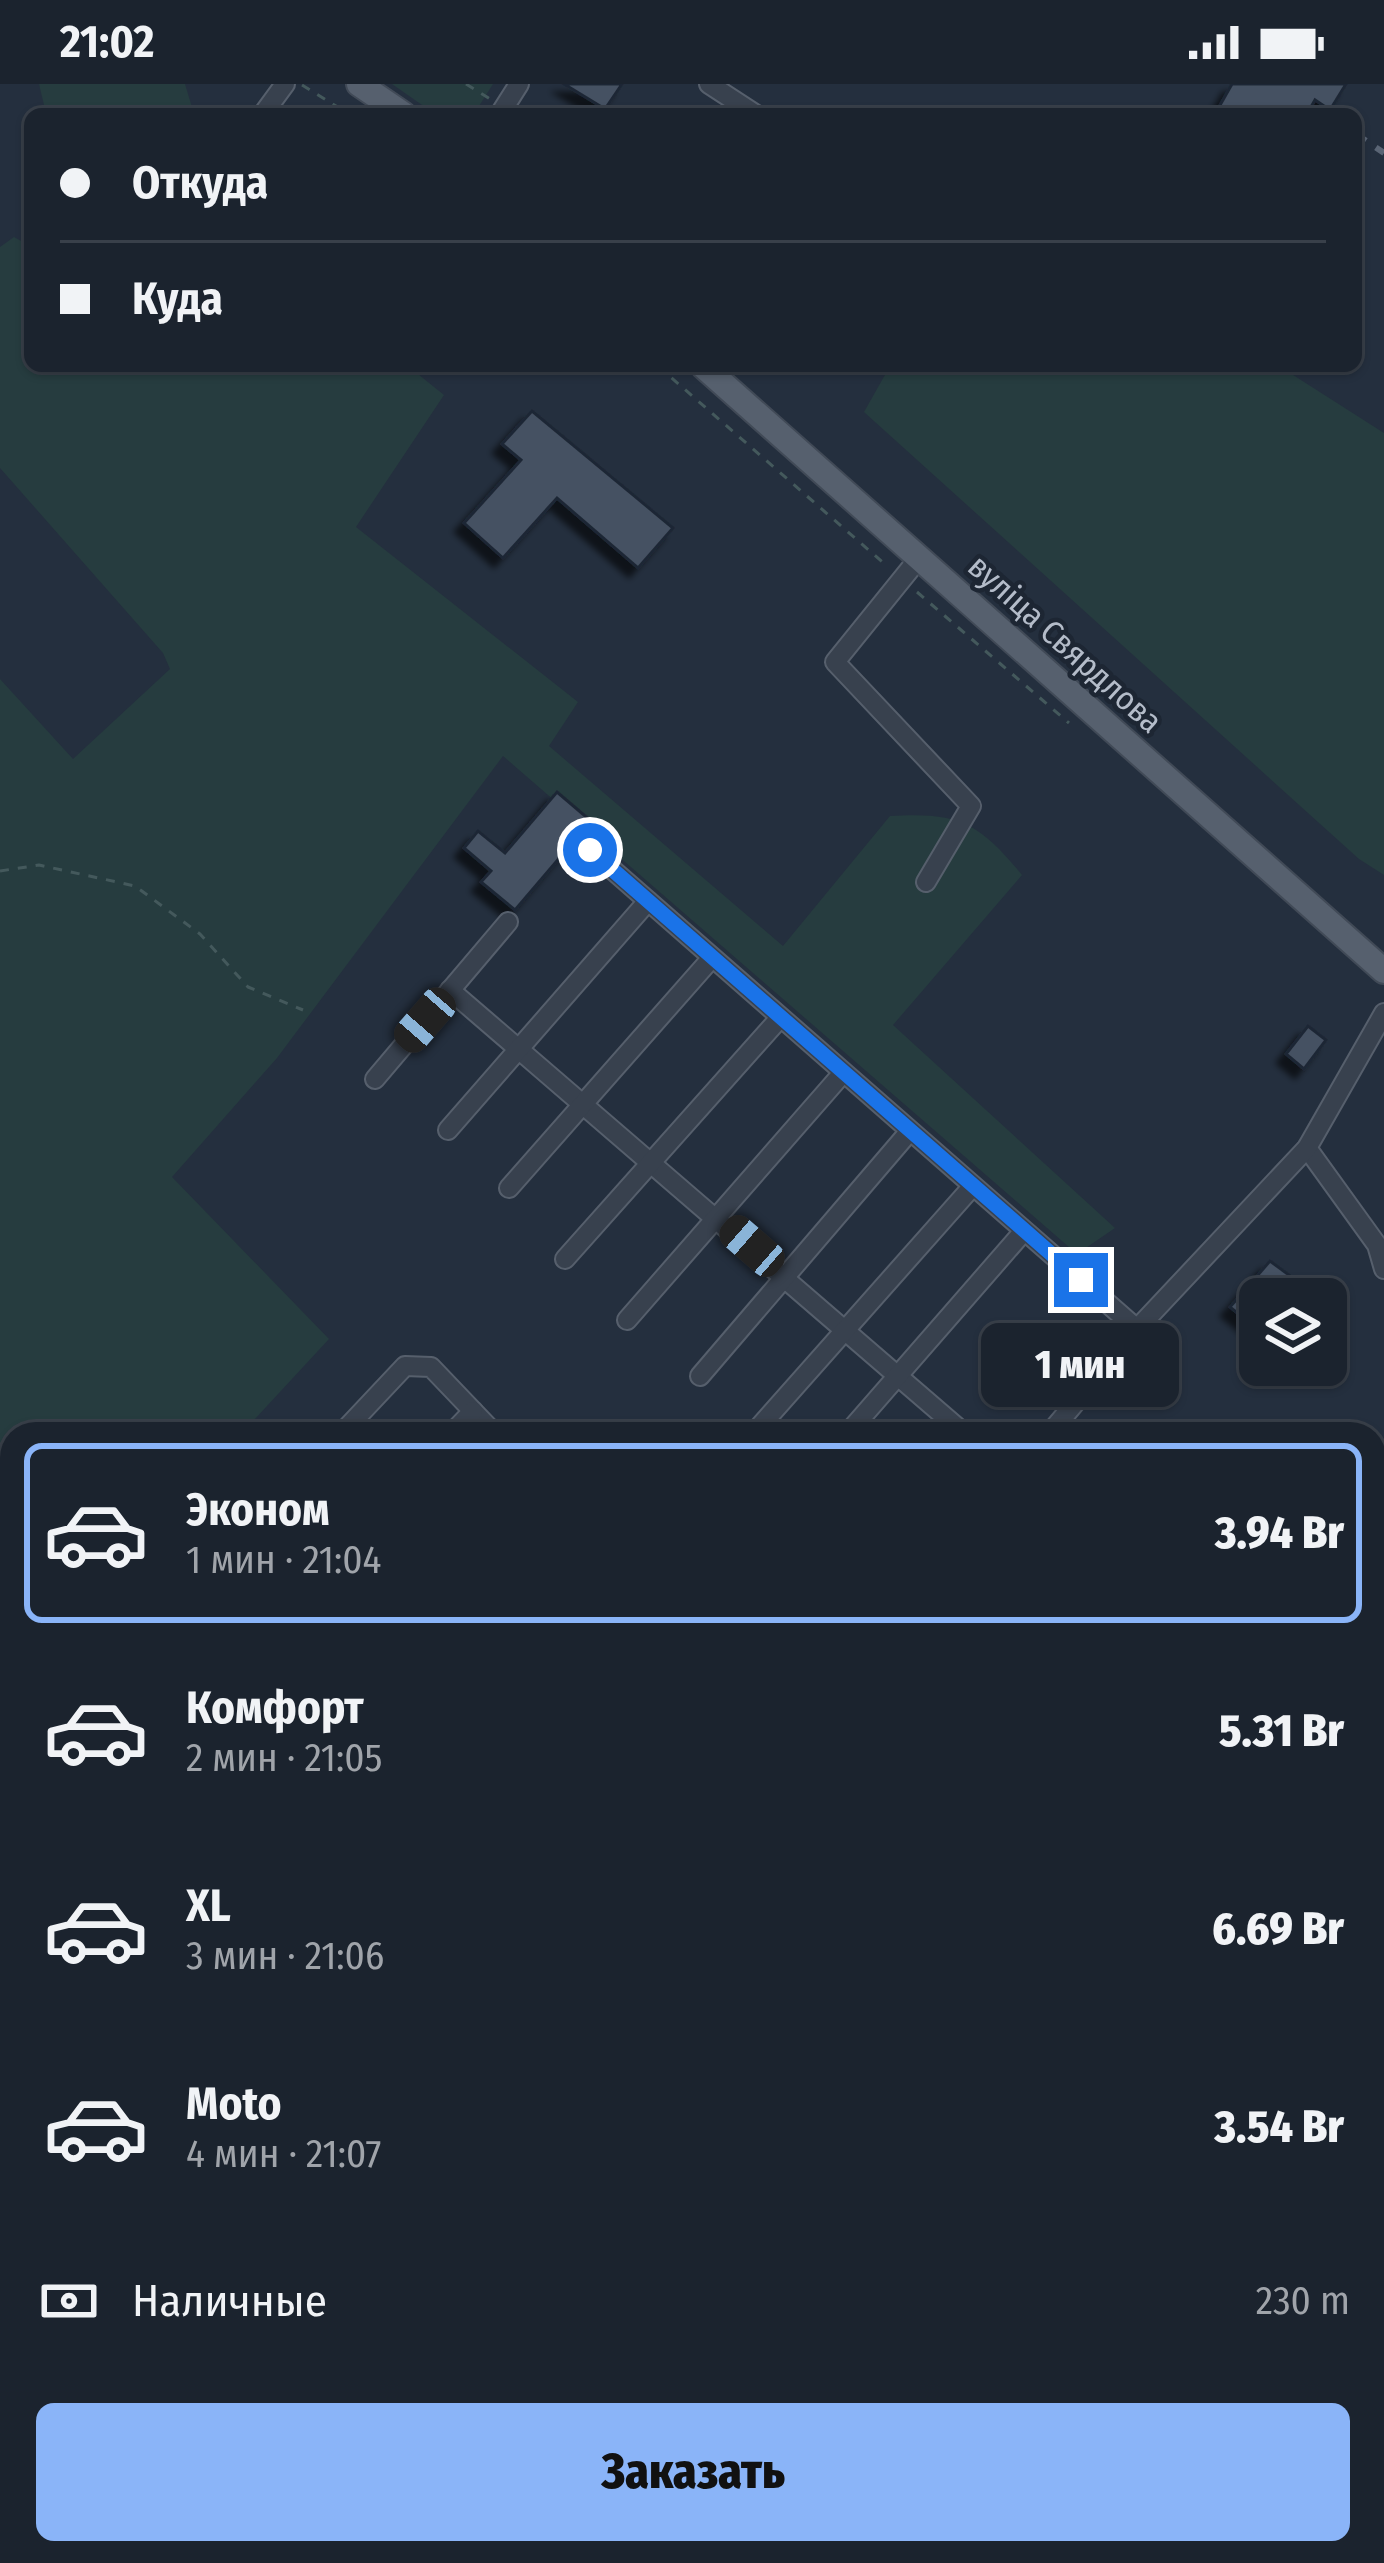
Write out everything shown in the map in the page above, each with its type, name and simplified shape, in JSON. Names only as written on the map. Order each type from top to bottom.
[{"type":"main road","points":[[359,84],[394,108]]},
{"type":"main road","name":"вуліца Свярдлова","points":[[710,372],[1384,971]]},
{"type":"street","points":[[709,84],[746,108]]},
{"type":"street","points":[[919,558],[835,662],[971,806],[926,883]]},
{"type":"street","points":[[590,850],[1137,1329]]},
{"type":"street","points":[[448,1130],[648,901]]},
{"type":"street","points":[[375,1079],[508,922]]},
{"type":"street","points":[[509,1188],[710,959]]},
{"type":"street","points":[[450,991],[787,1275],[952,1422]]},
{"type":"street","points":[[1059,1422],[1137,1329],[1306,1148],[1384,1013]]},
{"type":"street","points":[[565,1259],[779,1019]]},
{"type":"street","points":[[627,1320],[842,1074]]},
{"type":"street","points":[[700,1376],[910,1132]]},
{"type":"street","points":[[1306,1148],[1377,1245],[1384,1268]]},
{"type":"street","points":[[764,1422],[973,1186]]},
{"type":"street","points":[[857,1422],[1024,1231]]},
{"type":"street","points":[[352,1422],[405,1366],[430,1367],[484,1422]]},
{"type":"street","points":[[462,1422],[473,1411]]},
{"type":"path","points":[[301,84],[339,108]]},
{"type":"path","points":[[466,84],[500,108]]},
{"type":"path","points":[[665,372],[1081,733]]},
{"type":"path","points":[[0,871],[39,866],[135,886],[200,934],[248,987],[303,1010]]},
{"type":"green space","points":[[39,84],[185,84],[192,108],[47,108]]},
{"type":"green space","points":[[392,84],[493,84],[478,108],[426,108]]},
{"type":"green space","points":[[14,237],[24,243],[24,372],[415,372],[444,395],[356,527],[578,702],[549,746],[783,946],[890,816],[950,819],[993,843],[1022,875],[893,1025],[1115,1228],[1077,1254],[503,756],[277,1058],[172,1177],[329,1339],[252,1422],[0,1422],[0,679],[73,759],[170,669],[163,653],[0,468],[0,247]]},
{"type":"green space","points":[[887,372],[1288,372],[1384,433],[1384,875],[1359,859],[864,412]]},
{"type":"building","points":[[564,84],[622,84],[603,108]]},
{"type":"building","points":[[1232,84],[1346,84],[1331,108],[1315,100],[1310,108],[1218,108]]},
{"type":"building","points":[[532,411],[673,528],[638,568],[557,498],[503,558],[464,523],[521,460],[502,444]]},
{"type":"building","points":[[557,792],[591,821],[515,910],[481,882],[491,871],[464,848],[478,831],[505,853]]},
{"type":"building","points":[[1308,1026],[1326,1040],[1304,1069],[1286,1054]]},
{"type":"building","points":[[1270,1261],[1289,1275],[1287,1278],[1255,1278]]},
{"type":"railway","points":[[1362,138],[1384,153]]},
{"type":"route","points":[[590,850],[1081,1280]]}]
